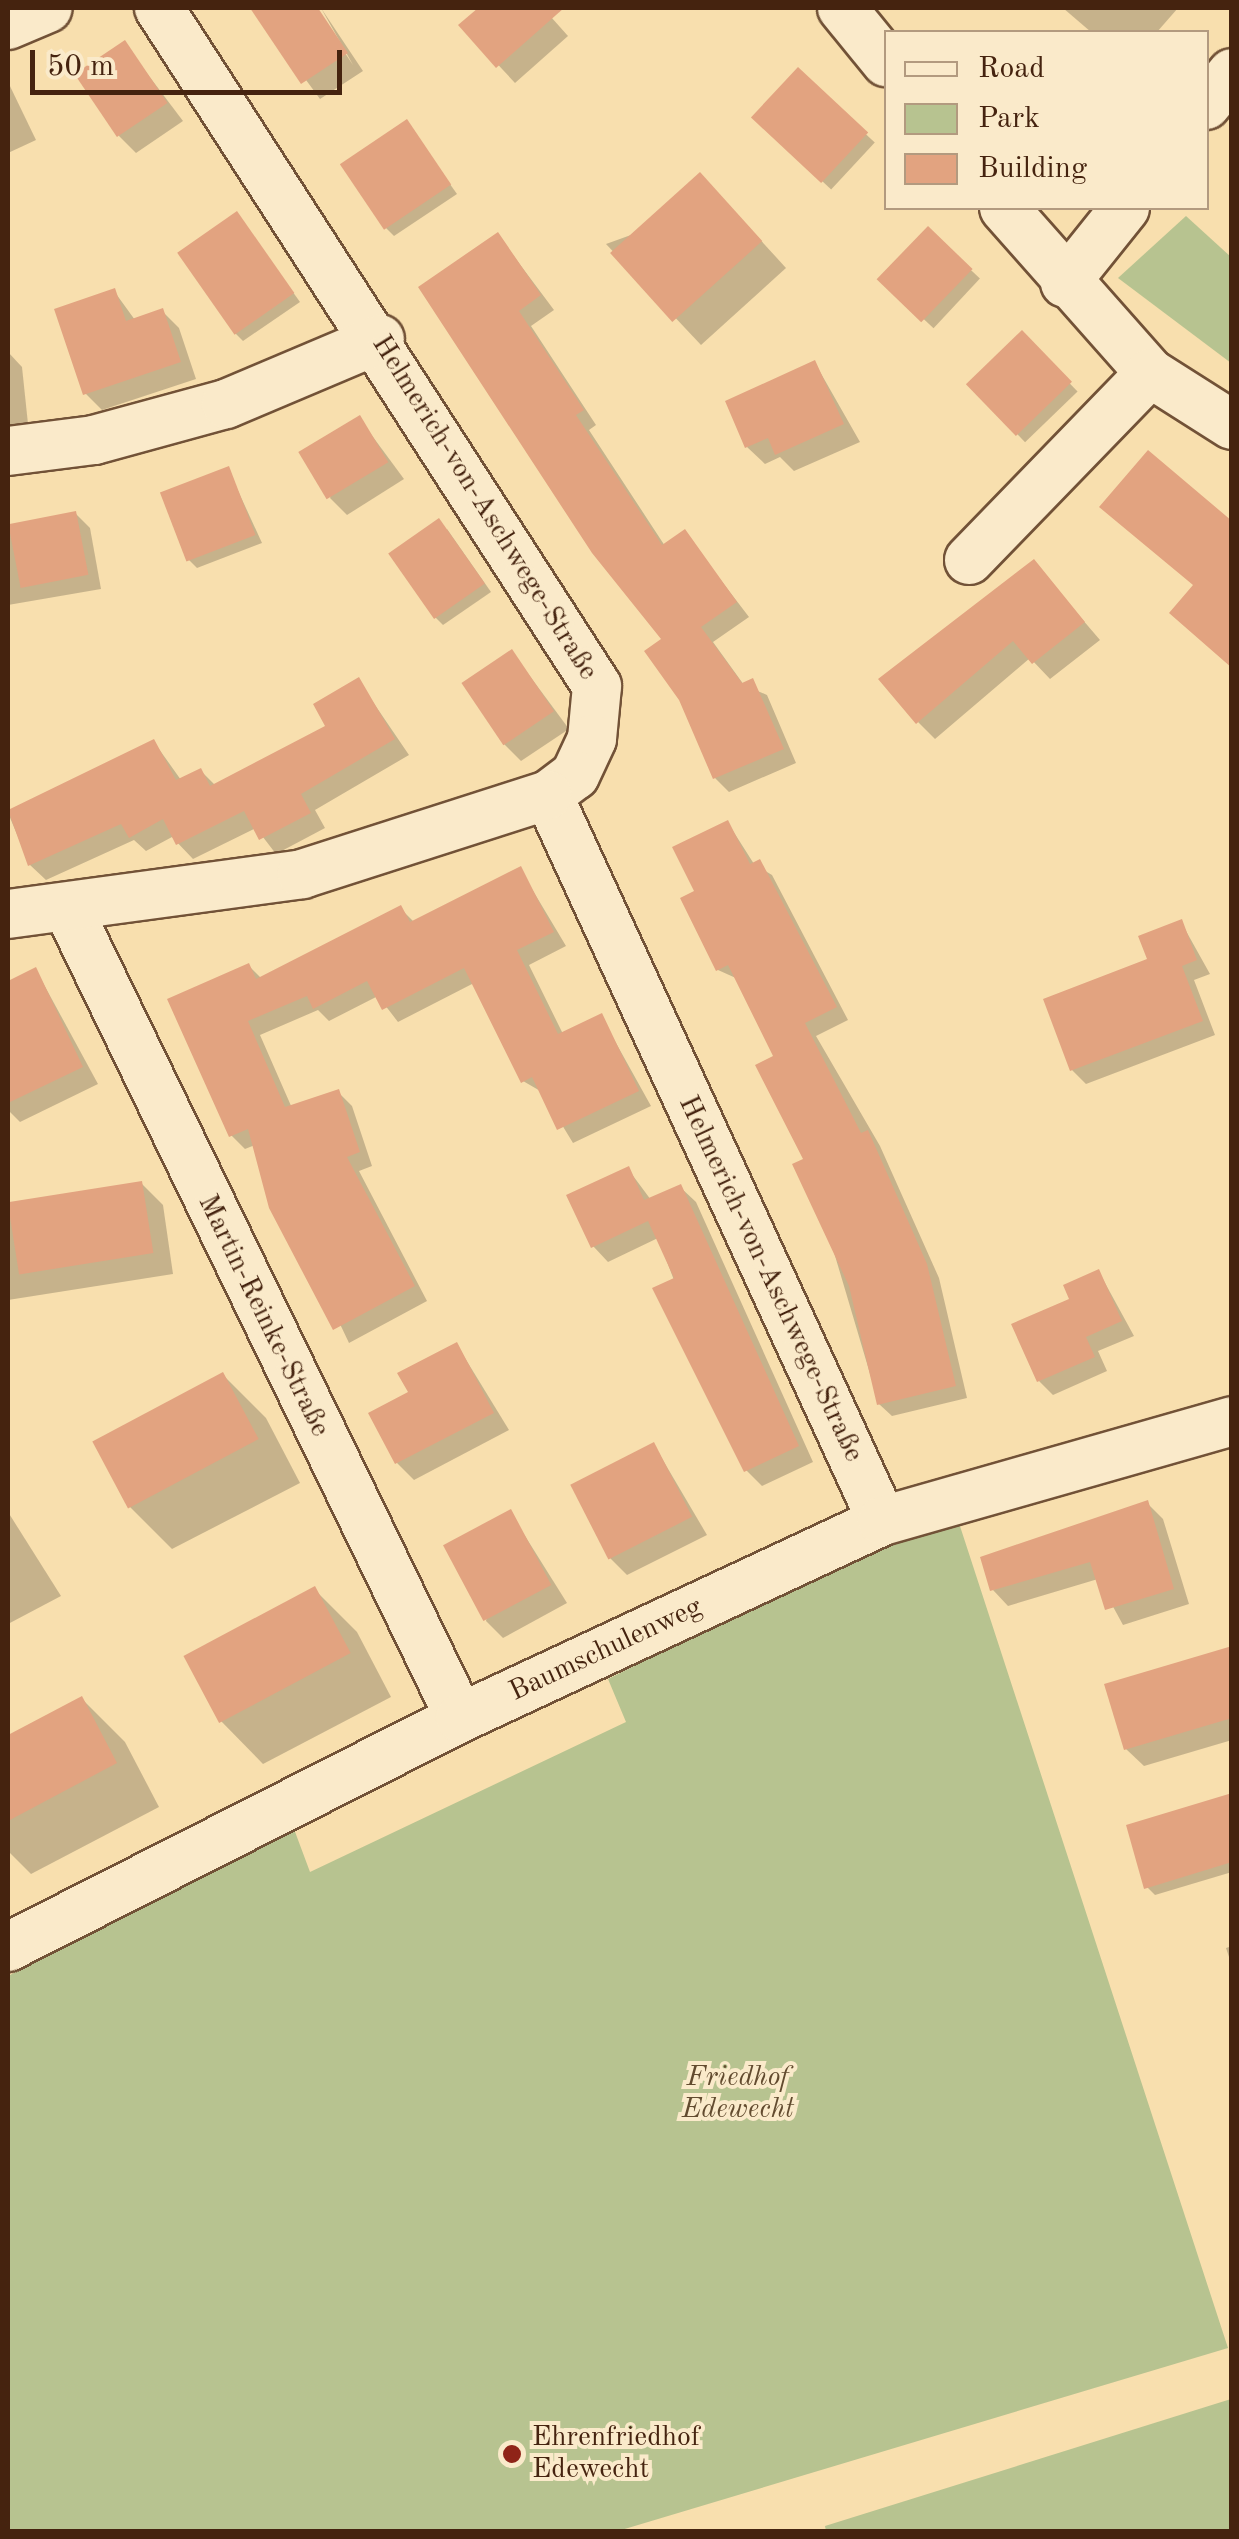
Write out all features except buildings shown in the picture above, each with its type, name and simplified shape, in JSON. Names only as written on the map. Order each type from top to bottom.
[{"type":"street","points":[[8,24],[48,8]]},
{"type":"street","name":"Helmerich-von-Aschwege-Straße","points":[[159,8],[380,340],[597,686],[584,757],[548,795],[882,1521]]},
{"type":"street","points":[[842,8],[884,60]]},
{"type":"street","points":[[1209,101],[1232,74]]},
{"type":"street","points":[[1006,210],[1065,283],[1150,373],[1232,425]]},
{"type":"street","points":[[1065,283],[1123,210]]},
{"type":"street","points":[[8,451],[94,440],[226,404],[380,340]]},
{"type":"street","points":[[970,560],[1150,373]]},
{"type":"street","points":[[8,914],[70,913],[302,874],[548,795]]},
{"type":"street","name":"Martin-Reinke-Straße","points":[[70,913],[460,1718]]},
{"type":"street","name":"Baumschulenweg","points":[[8,1946],[460,1718],[882,1521],[1232,1421]]},
{"type":"green space","points":[[1186,216],[1231,257],[1231,363],[1118,278]]},
{"type":"green space","name":"Friedhof Edewecht","points":[[958,1520],[1228,2348],[618,2531],[8,2532],[8,1976],[294,1829],[310,1872],[626,1722],[608,1679],[843,1562]]},
{"type":"green space","points":[[1231,2399],[1231,2531],[826,2531],[825,2526]]},
{"type":"place","name":"Ehrenfriedhof Edewecht","points":[[512,2454]]}]
